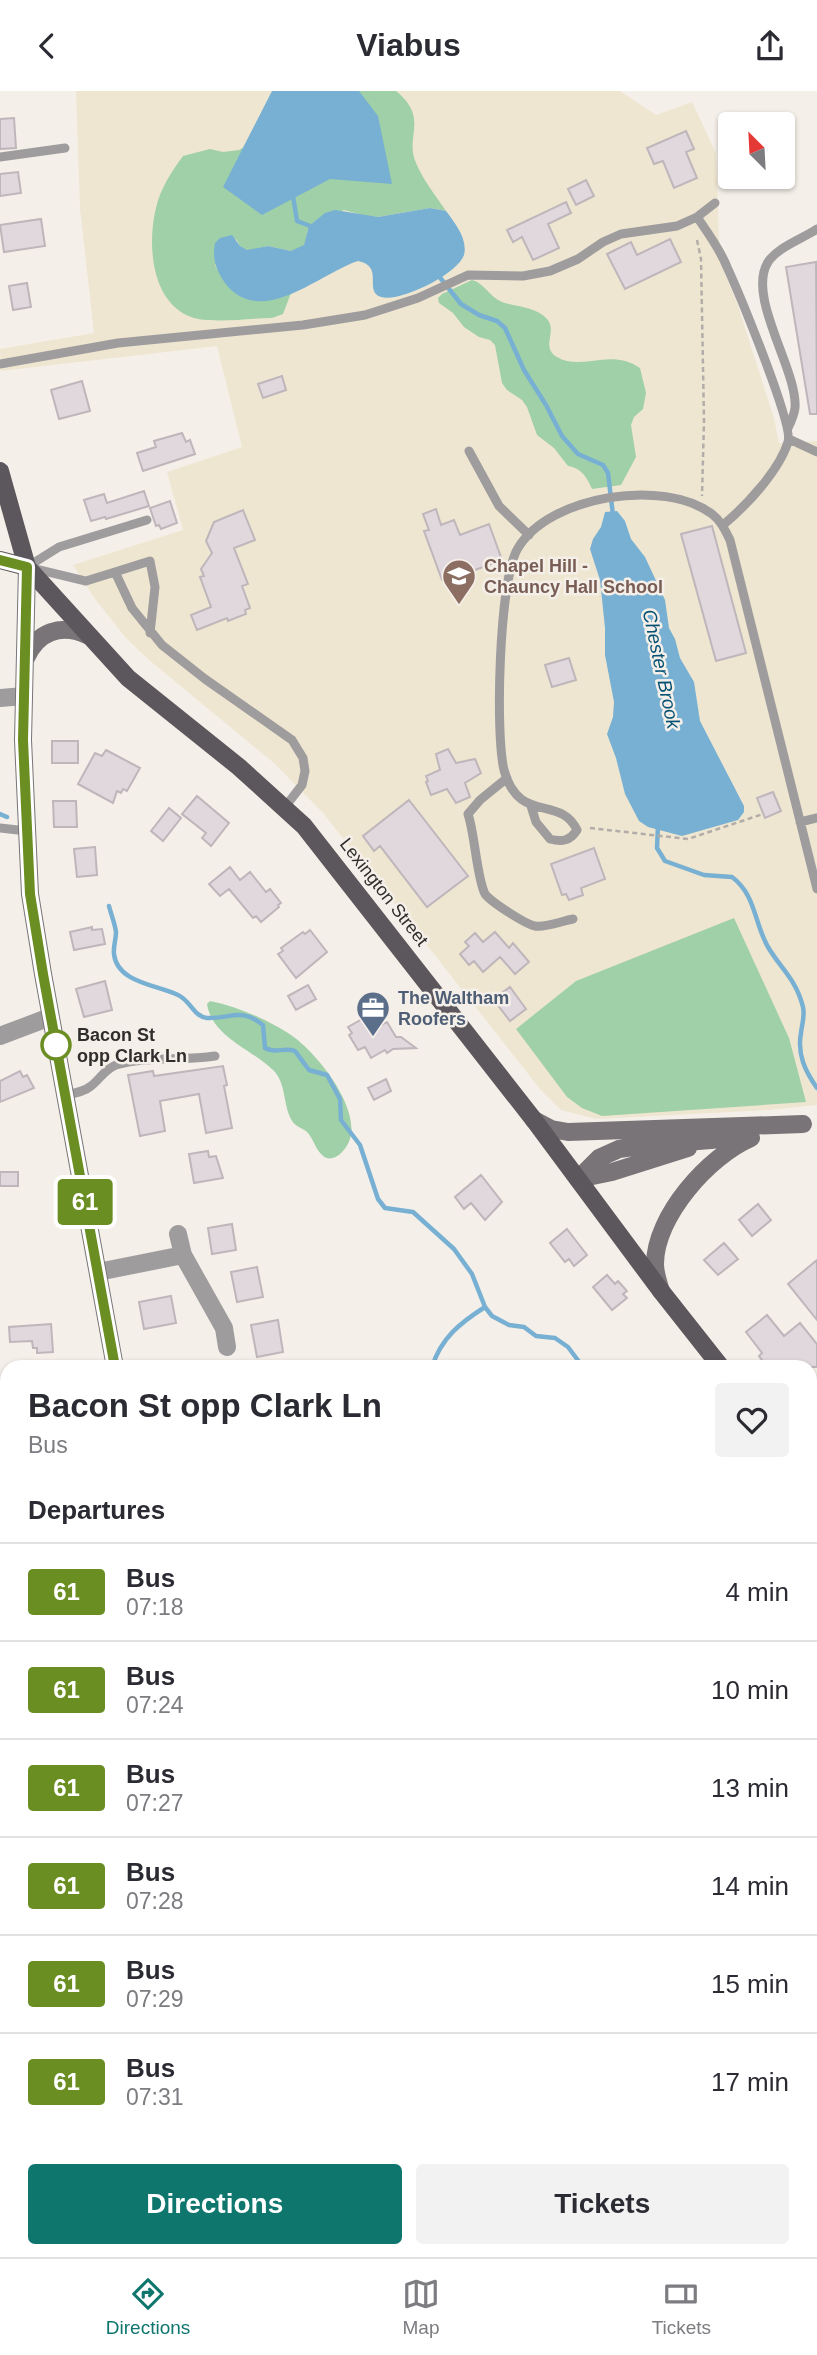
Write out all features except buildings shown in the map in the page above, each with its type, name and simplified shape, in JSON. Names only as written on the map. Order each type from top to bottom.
[{"type":"main road","name":"Lexington Street","points":[[0,471],[27,567],[87,635],[139,688],[216,749],[304,826],[534,1120],[713,1360]]},
{"type":"main road","points":[[0,560],[27,567],[24,696],[30,894],[114,1360]]},
{"type":"main road","points":[[25,661],[34,643],[49,632],[68,629],[87,635]]},
{"type":"main road","points":[[534,1120],[551,1129],[568,1132],[810,1122]]},
{"type":"main road","points":[[578,1179],[599,1158],[620,1149],[711,1140],[810,1122]]},
{"type":"main road","points":[[661,1291],[655,1262],[658,1242],[687,1191],[718,1157],[746,1140],[773,1129]]},
{"type":"street","points":[[0,698],[24,696]]},
{"type":"street","points":[[0,1036],[50,1017]]},
{"type":"street","points":[[178,1234],[183,1255],[224,1328],[227,1347]]},
{"type":"street","points":[[98,1272],[183,1255]]},
{"type":"lane","points":[[0,157],[65,148]]},
{"type":"lane","points":[[0,364],[118,343],[275,328],[365,315],[418,298],[453,280],[478,274],[523,276],[550,271],[578,259],[603,241],[621,234],[667,229],[693,219],[715,203]]},
{"type":"lane","points":[[693,219],[727,266],[788,428],[789,439],[782,455],[744,507],[723,525]]},
{"type":"lane","points":[[788,428],[794,417],[794,394],[768,312],[764,271],[776,253],[817,229]]},
{"type":"lane","points":[[789,439],[817,452]]},
{"type":"lane","points":[[469,451],[499,506],[529,535]]},
{"type":"lane","points":[[531,806],[536,822],[550,839],[565,841],[573,836],[575,825],[563,813],[531,806],[521,800],[508,778],[502,753],[500,678],[503,622],[513,561],[518,548],[529,535],[553,518],[579,505],[622,496],[661,495],[702,508],[723,525],[730,540],[817,889]]},
{"type":"lane","points":[[27,567],[59,547],[147,520]]},
{"type":"lane","points":[[27,567],[86,581],[150,561],[155,587],[150,633]]},
{"type":"lane","points":[[115,572],[126,598],[150,633],[188,667],[292,740],[303,758],[305,771],[302,785],[285,807]]},
{"type":"lane","points":[[508,778],[480,800],[468,814],[474,831],[486,894],[503,909],[536,926],[573,919]]},
{"type":"lane","points":[[800,822],[817,818]]},
{"type":"lane","points":[[0,828],[27,831]]},
{"type":"lane","points":[[65,1095],[89,1088],[107,1070],[117,1065],[153,1059],[215,1056]]},
{"type":"path","points":[[693,219],[701,259],[704,421],[702,508]]},
{"type":"path","points":[[575,825],[679,840],[695,838],[763,814]]},
{"type":"shaded area","name":"Chapel Hill - Chauncy Hall School","points":[[76,91],[620,91],[656,115],[692,102],[716,153],[720,262],[736,300],[774,418],[779,443],[817,441],[817,1105],[596,1119],[561,1110],[540,1089],[324,814],[274,763],[149,660],[126,638],[95,599],[73,565],[183,530],[167,472],[242,447],[217,346],[1,371],[0,349],[94,333],[80,208]]},
{"type":"green space","points":[[286,91],[396,91],[412,110],[413,153],[416,163],[446,211],[430,208],[378,217],[344,210],[314,222],[307,232],[304,245],[291,251],[268,246],[247,251],[236,239],[215,265],[222,278],[237,294],[246,299],[265,300],[291,293],[283,314],[272,318],[230,320],[191,317],[167,299],[155,270],[153,222],[160,194],[183,156],[210,149],[223,152],[239,150],[255,141]]},
{"type":"green space","points":[[472,280],[502,302],[543,315],[550,324],[550,349],[557,357],[576,362],[618,360],[640,368],[646,393],[643,409],[634,417],[631,425],[636,457],[621,485],[592,489],[583,474],[568,466],[554,448],[537,435],[527,407],[502,383],[495,345],[464,327],[453,313],[439,303],[438,298],[442,294]]},
{"type":"green space","points":[[734,918],[789,1038],[806,1102],[602,1116],[582,1108],[567,1097],[516,1029],[576,981]]},
{"type":"green space","points":[[210,1001],[241,1010],[270,1023],[288,1033],[313,1054],[337,1087],[351,1122],[350,1138],[341,1153],[327,1158],[319,1152],[307,1132],[294,1124],[277,1075],[225,1034],[210,1015],[207,1004]]},
{"type":"water","points":[[272,91],[359,91],[378,116],[392,184],[330,179],[262,215],[223,187]]},
{"type":"water","points":[[430,208],[446,211],[460,231],[464,255],[459,263],[440,278],[401,296],[389,298],[376,294],[370,268],[358,261],[291,294],[273,300],[256,301],[239,296],[225,283],[216,264],[215,243],[220,238],[232,235],[240,246],[247,250],[268,246],[291,251],[304,245],[309,226],[325,213],[335,210],[378,217]]},
{"type":"water","points":[[617,511],[625,521],[631,539],[645,557],[665,600],[669,628],[680,658],[694,682],[700,721],[744,806],[744,812],[738,820],[682,836],[648,827],[639,821],[625,794],[607,734],[613,717],[614,702],[605,655],[600,580],[590,549],[605,512]]},
{"type":"waterway","name":"Chester Brook","points":[[293,196],[297,221],[313,227]]},
{"type":"waterway","name":"Chester Brook","points":[[438,275],[461,304],[479,315],[497,321],[505,328],[524,370],[562,436],[578,454],[603,465],[608,473],[613,515]]},
{"type":"waterway","points":[[0,814],[7,817]]},
{"type":"waterway","name":"Chester Brook","points":[[658,825],[657,848],[665,861],[704,875],[732,877],[746,892],[763,938],[800,997],[804,1014],[801,1055],[817,1088]]},
{"type":"waterway","points":[[109,906],[116,932],[114,954],[122,971],[140,982],[178,995],[203,1017],[248,1016],[263,1025],[265,1048],[295,1051],[309,1070],[327,1075],[340,1099],[341,1120],[360,1145],[378,1199],[385,1208],[413,1212],[454,1249],[472,1274],[485,1307],[492,1316],[509,1325],[524,1327],[536,1336],[555,1338],[568,1347],[578,1360]]},
{"type":"waterway","points":[[435,1360],[452,1332],[485,1307]]},
{"type":"bus line","name":"61","points":[[0,560],[27,567],[23,740],[30,894],[114,1360]]},
{"type":"place","name":"Chapel Hill - Chauncy Hall School","points":[[459,606]]},
{"type":"place","name":"The Waltham Roofers","points":[[373,1038]]},
{"type":"place","name":"Bacon St opp Clark Ln","points":[[56,1045]]}]
